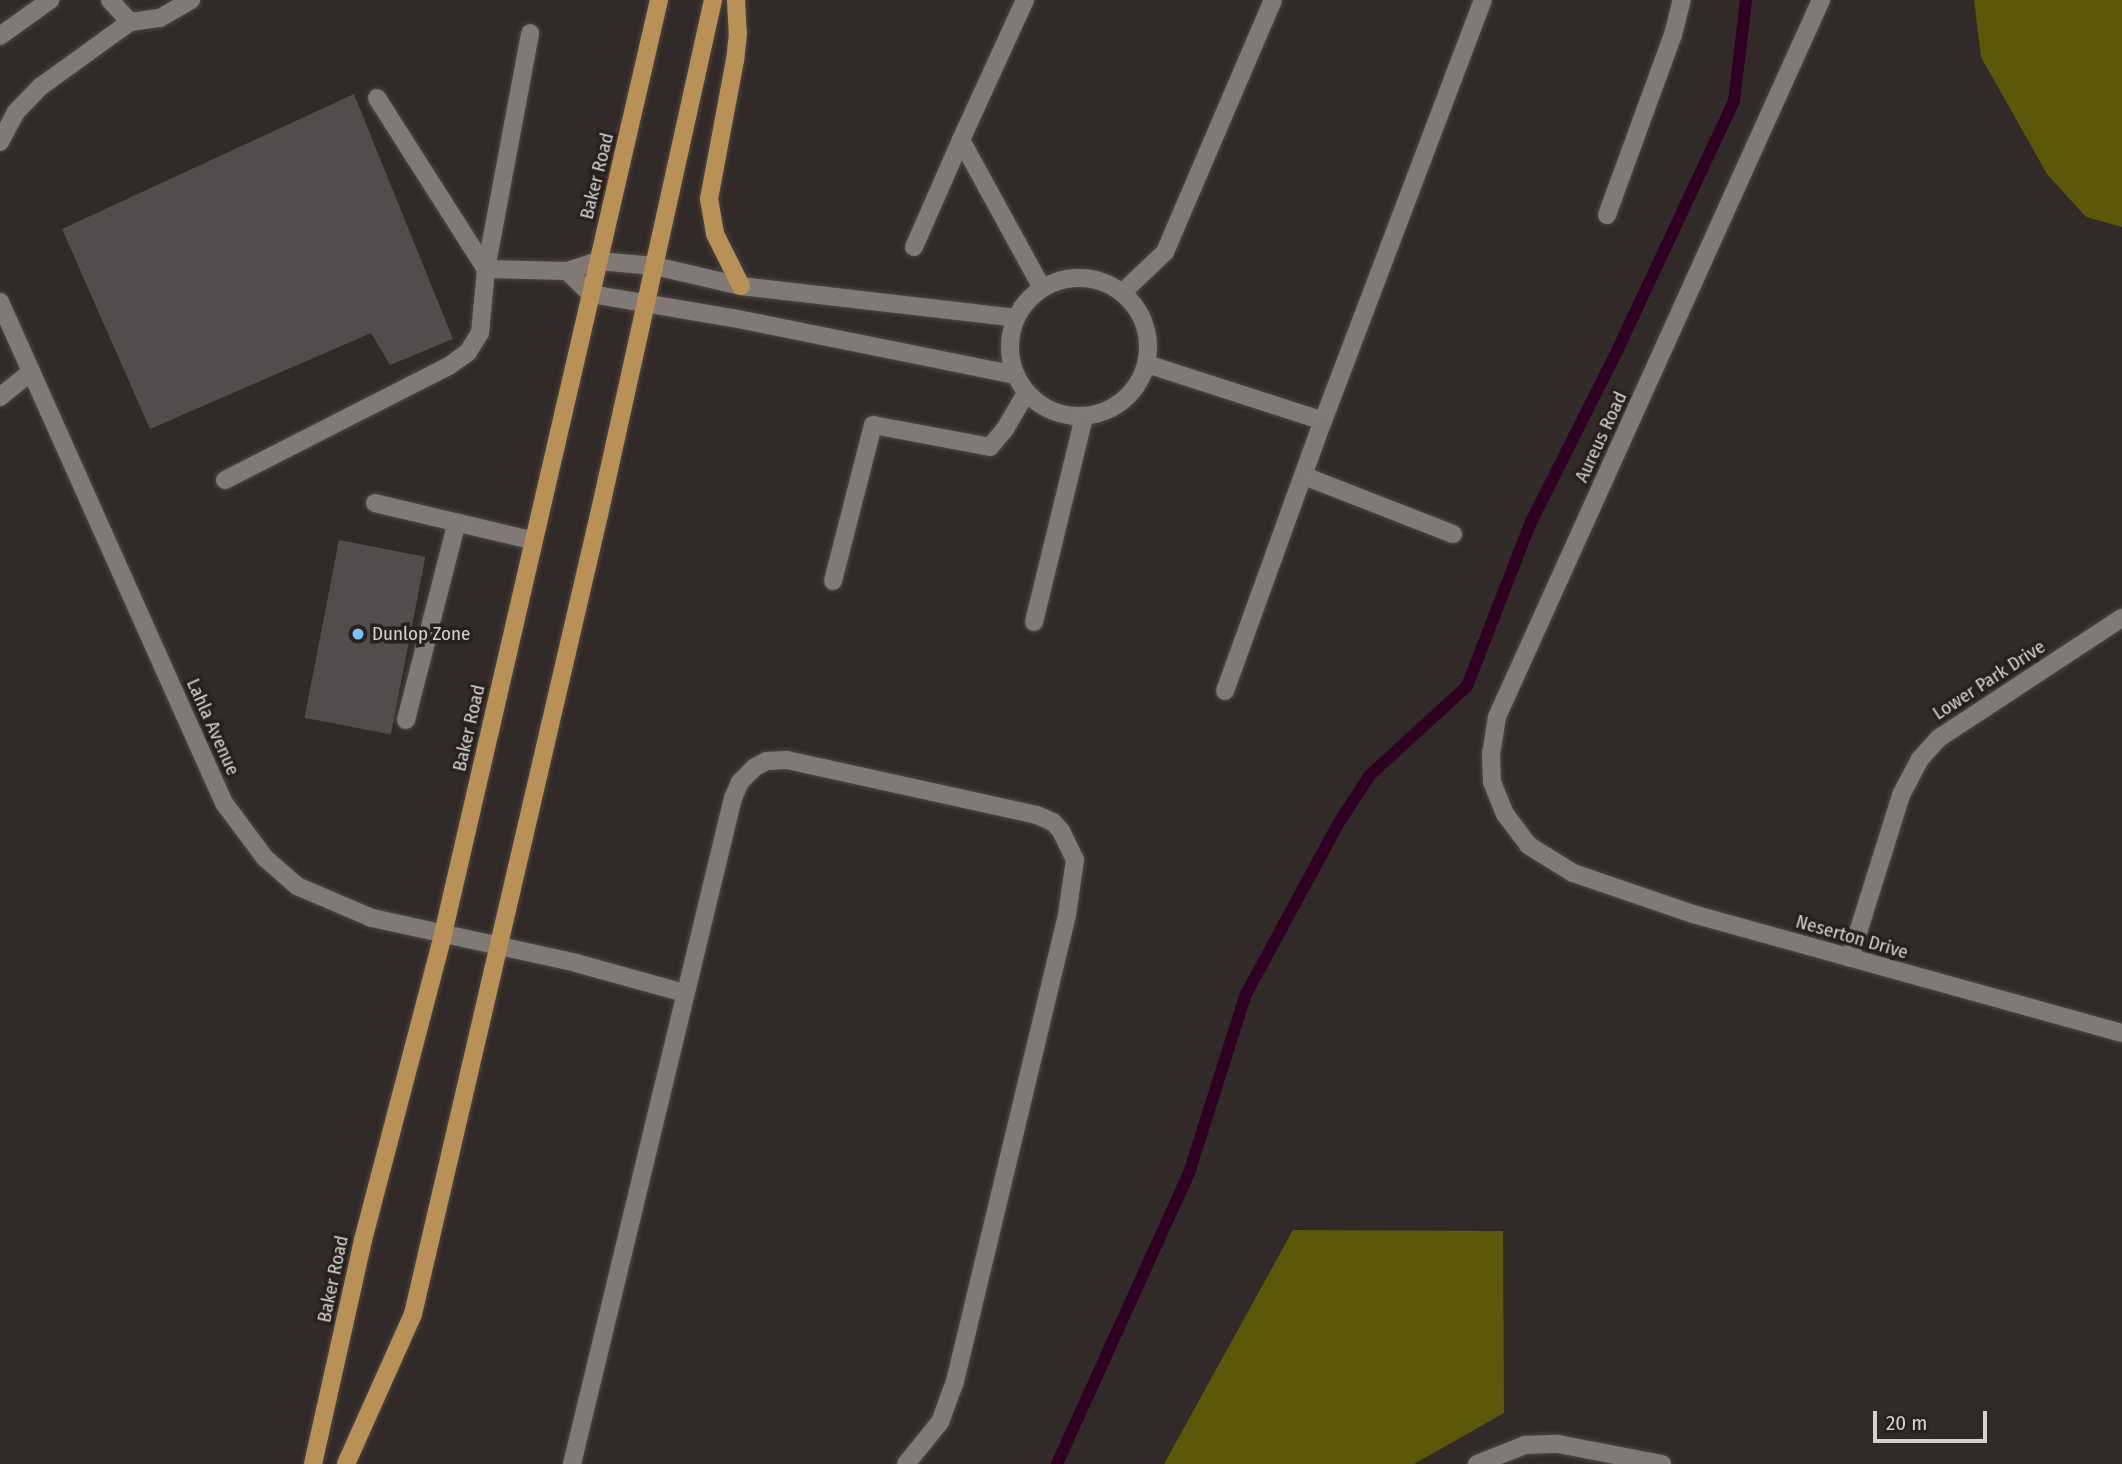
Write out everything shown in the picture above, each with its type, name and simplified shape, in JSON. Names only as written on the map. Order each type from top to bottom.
[{"type":"main road","name":"Baker Road","points":[[313,1464],[363,1240],[443,934],[659,0]]},
{"type":"main road","points":[[346,1464],[413,1314],[500,947],[713,0]]},
{"type":"main road","points":[[736,0],[738,33],[735,60],[713,166],[709,206],[715,234],[741,286]]},
{"type":"street","points":[[0,36],[50,0]]},
{"type":"street","points":[[110,0],[130,22]]},
{"type":"street","points":[[0,142],[16,112],[40,87],[130,22],[160,18],[191,0]]},
{"type":"street","points":[[914,247],[1025,0]]},
{"type":"street","points":[[1123,292],[1165,252],[1273,0]]},
{"type":"street","points":[[1224,691],[1483,0]]},
{"type":"street","points":[[1607,215],[1673,35],[1682,0]]},
{"type":"street","name":"Aureus Road","points":[[1573,873],[1528,845],[1505,814],[1492,782],[1491,753],[1497,717],[1821,0]]},
{"type":"street","points":[[225,480],[449,366],[468,352],[480,332],[486,269],[530,33]]},
{"type":"street","points":[[377,98],[486,269]]},
{"type":"street","points":[[961,140],[1042,288]]},
{"type":"street","points":[[486,269],[567,271],[598,261],[655,266],[741,286],[1016,318]]},
{"type":"street","points":[[567,271],[591,294],[1016,375]]},
{"type":"street","points":[[1083,277],[1104,282],[1123,292],[1136,307],[1145,324],[1149,344],[1147,364],[1138,384],[1124,400],[1105,412],[1084,417],[1062,415],[1043,407],[1026,393],[1016,375],[1010,347],[1016,318],[1027,301],[1042,288],[1062,280],[1083,277]]},
{"type":"street","name":"Lahla Avenue","points":[[0,302],[225,803],[265,858],[297,886],[372,918],[500,947]]},
{"type":"street","points":[[1147,364],[1324,421]]},
{"type":"street","points":[[0,397],[31,372]]},
{"type":"street","points":[[833,581],[873,425],[990,447],[1005,429],[1026,393]]},
{"type":"street","points":[[1034,622],[1084,417]]},
{"type":"street","points":[[1304,476],[1453,534]]},
{"type":"street","points":[[375,503],[534,541]]},
{"type":"street","points":[[406,720],[457,522]]},
{"type":"street","name":"Lower Park Drive","points":[[1850,958],[1902,795],[1920,758],[1939,738],[2122,618]]},
{"type":"street","points":[[572,1464],[733,798],[748,773],[767,761],[787,760],[850,772],[954,799],[1037,815],[1053,822],[1072,849],[1074,881],[1065,927],[954,1384],[940,1422],[906,1464]]},
{"type":"street","name":"Neserton Drive","points":[[1573,873],[1693,914],[2122,1033]]},
{"type":"street","points":[[500,947],[576,963],[684,993]]},
{"type":"street","points":[[1477,1464],[1525,1445],[1558,1444],[1662,1464]]},
{"type":"shaded area","points":[[1974,0],[2122,0],[2122,227],[2086,217],[2047,174],[1981,57]]},
{"type":"shaded area","points":[[1293,1230],[1503,1231],[1504,1413],[1414,1464],[1164,1464]]},
{"type":"building","points":[[354,94],[453,339],[390,365],[371,333],[150,429],[62,229]]},
{"type":"building","points":[[339,540],[425,557],[391,734],[304,718]]},
{"type":"waterway","points":[[1057,1464],[1189,1173],[1245,996],[1338,824],[1370,775],[1467,686],[1531,522],[1617,351],[1734,101],[1746,0]]},
{"type":"place","name":"Dunlop Zone","points":[[358,634]]}]
